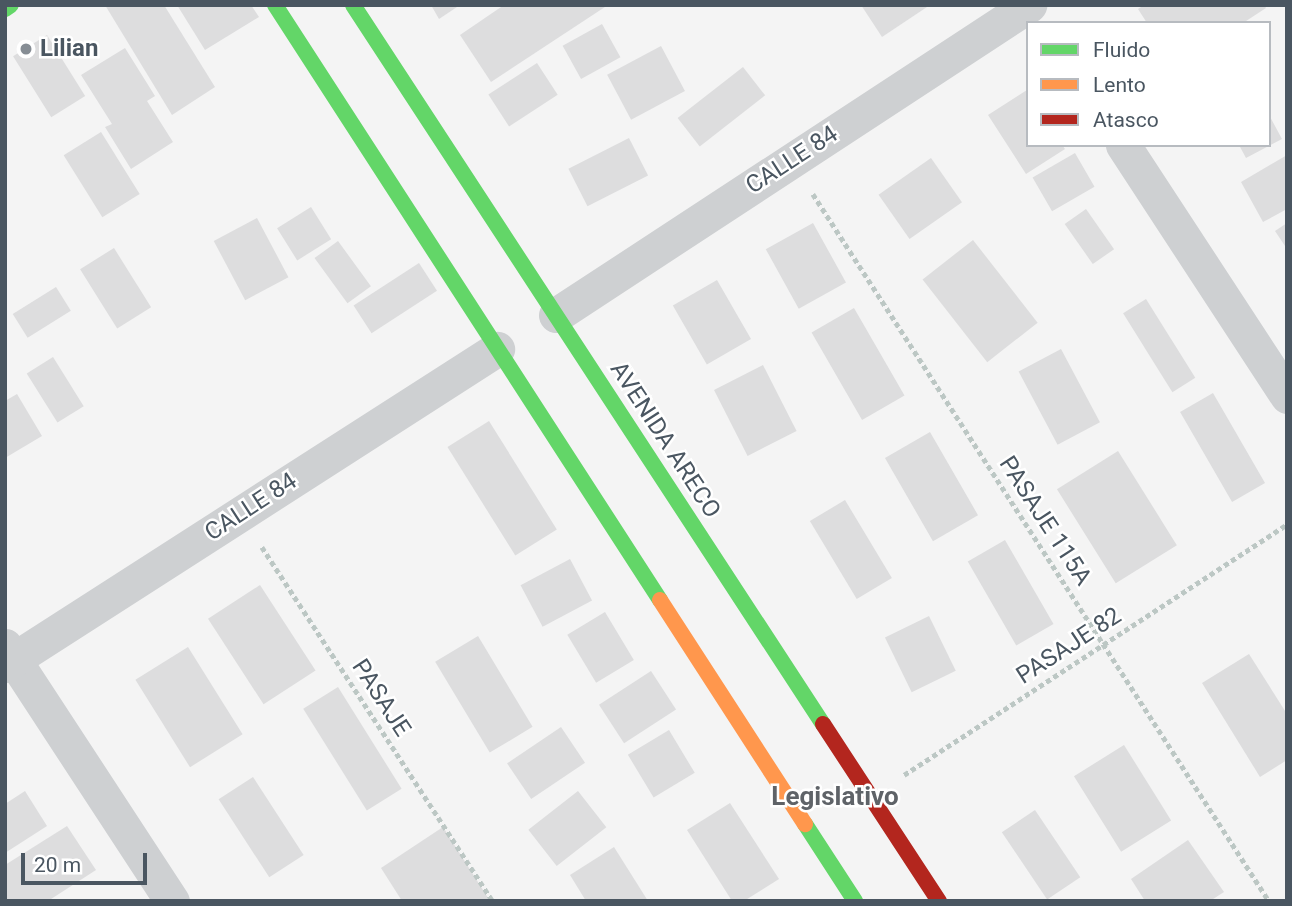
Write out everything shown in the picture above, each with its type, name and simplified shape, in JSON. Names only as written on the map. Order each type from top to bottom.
[{"type":"main road","points":[[5,9],[11,5]]},
{"type":"main road","points":[[275,5],[855,901]]},
{"type":"main road","name":"AVENIDA ARECO","points":[[353,5],[939,901]]},
{"type":"street","name":"CALLE 84","points":[[556,315],[1030,5]]},
{"type":"street","points":[[1030,5],[1042,21]]},
{"type":"street","points":[[1124,147],[1287,396]]},
{"type":"street","name":"CALLE 84","points":[[8,657],[240,514],[497,349]]},
{"type":"street","points":[[8,657],[172,901]]},
{"type":"path","name":"PASAJE 115A","points":[[791,161],[1269,901]]},
{"type":"path","name":"PASAJE","points":[[240,514],[493,901]]},
{"type":"path","name":"PASAJE 82","points":[[871,797],[1287,524]]},
{"type":"building","points":[[105,5],[164,5],[215,87],[172,115]]},
{"type":"building","points":[[177,5],[251,5],[259,17],[205,50]]},
{"type":"building","points":[[431,5],[460,5],[439,19]]},
{"type":"building","points":[[504,5],[608,5],[491,82],[460,35]]},
{"type":"building","points":[[861,5],[930,5],[882,37]]},
{"type":"building","points":[[1144,5],[1264,5],[1266,8],[1246,21],[1146,21],[1138,9]]},
{"type":"building","points":[[602,24],[620,57],[581,79],[563,46]]},
{"type":"building","points":[[47,35],[85,96],[51,117],[13,56]]},
{"type":"building","points":[[661,46],[685,91],[631,120],[607,75]]},
{"type":"building","points":[[125,48],[155,96],[147,101],[173,142],[131,169],[105,127],[112,124],[81,75]]},
{"type":"building","points":[[537,63],[558,95],[509,126],[488,95]]},
{"type":"building","points":[[743,67],[765,95],[700,146],[678,118]]},
{"type":"building","points":[[1026,91],[1026,147],[1065,149],[1026,174],[988,115]]},
{"type":"building","points":[[1271,119],[1282,139],[1271,145]]},
{"type":"building","points":[[101,132],[140,194],[102,217],[64,155]]},
{"type":"building","points":[[629,138],[648,175],[587,206],[568,169]]},
{"type":"building","points":[[1240,147],[1267,147],[1246,158]]},
{"type":"building","points":[[1075,153],[1094,187],[1052,211],[1033,178]]},
{"type":"building","points":[[1287,155],[1287,209],[1263,222],[1241,182]]},
{"type":"building","points":[[931,158],[962,202],[910,239],[879,195]]},
{"type":"building","points":[[311,207],[331,239],[297,260],[277,228]]},
{"type":"building","points":[[1086,209],[1114,249],[1093,264],[1065,224]]},
{"type":"building","points":[[257,218],[288,277],[245,300],[214,241]]},
{"type":"building","points":[[813,223],[846,282],[799,309],[766,249]]},
{"type":"building","points":[[1287,223],[1287,249],[1275,231]]},
{"type":"building","points":[[973,240],[1038,323],[987,362],[923,279]]},
{"type":"building","points":[[338,241],[371,286],[347,303],[315,258]]},
{"type":"building","points":[[114,248],[151,307],[117,329],[80,269]]},
{"type":"building","points":[[419,263],[437,291],[372,333],[354,305]]},
{"type":"building","points":[[717,280],[751,339],[707,364],[673,306]]},
{"type":"building","points":[[56,287],[71,311],[28,338],[13,314]]},
{"type":"building","points":[[1146,299],[1195,378],[1172,392],[1123,313]]},
{"type":"building","points":[[854,308],[904,395],[862,420],[812,332]]},
{"type":"building","points":[[1061,349],[1100,422],[1058,445],[1019,372]]},
{"type":"building","points":[[53,357],[84,406],[57,423],[27,373]]},
{"type":"building","points":[[763,365],[797,431],[748,456],[714,390]]},
{"type":"building","points":[[1213,393],[1265,483],[1232,502],[1180,412]]},
{"type":"building","points":[[17,394],[42,436],[5,458],[5,401]]},
{"type":"building","points":[[489,421],[557,530],[515,556],[447,447]]},
{"type":"building","points":[[930,432],[978,515],[933,541],[885,458]]},
{"type":"building","points":[[1118,451],[1177,545],[1116,583],[1057,489]]},
{"type":"building","points":[[845,500],[892,578],[857,599],[810,521]]},
{"type":"building","points":[[1005,540],[1054,624],[1016,646],[968,562]]},
{"type":"building","points":[[570,559],[592,600],[543,627],[521,585]]},
{"type":"building","points":[[260,585],[316,671],[264,704],[208,619]]},
{"type":"building","points":[[605,612],[634,660],[596,683],[567,635]]},
{"type":"building","points":[[929,616],[956,671],[912,692],[885,637]]},
{"type":"building","points":[[478,636],[533,727],[490,753],[435,662]]},
{"type":"building","points":[[188,647],[243,734],[190,767],[135,680]]},
{"type":"building","points":[[1249,654],[1287,714],[1287,760],[1260,777],[1202,683]]},
{"type":"building","points":[[651,671],[676,710],[624,743],[599,705]]},
{"type":"building","points":[[338,687],[402,789],[367,810],[303,709]]},
{"type":"building","points":[[561,727],[585,763],[531,799],[507,763]]},
{"type":"building","points":[[669,730],[695,773],[654,798],[628,755]]},
{"type":"building","points":[[1124,745],[1171,820],[1121,852],[1074,776]]},
{"type":"building","points":[[253,777],[304,855],[269,877],[219,799]]},
{"type":"building","points":[[25,791],[47,826],[5,853],[5,804]]},
{"type":"building","points":[[578,791],[606,827],[557,866],[528,830]]},
{"type":"building","points":[[730,803],[779,879],[744,901],[732,901],[687,830]]},
{"type":"building","points":[[1035,810],[1080,877],[1047,900],[1002,832]]},
{"type":"building","points":[[67,826],[96,870],[48,901],[5,901],[5,865]]},
{"type":"building","points":[[443,827],[490,901],[402,901],[381,868]]},
{"type":"building","points":[[1188,840],[1224,892],[1210,901],[1145,901],[1131,879]]},
{"type":"building","points":[[614,847],[648,901],[586,901],[570,875]]},
{"type":"traffic: fast","points":[[5,9],[11,5]]},
{"type":"traffic: fast","points":[[275,5],[660,600]]},
{"type":"traffic: fast","points":[[353,5],[823,724]]},
{"type":"traffic: fast","points":[[805,824],[855,901]]},
{"type":"traffic: slow","points":[[660,600],[805,824]]},
{"type":"traffic: jam","points":[[823,724],[939,901]]},
{"type":"place","name":"Lilian","points":[[26,49]]},
{"type":"district","name":"Legislativo","points":[[835,797]]}]
